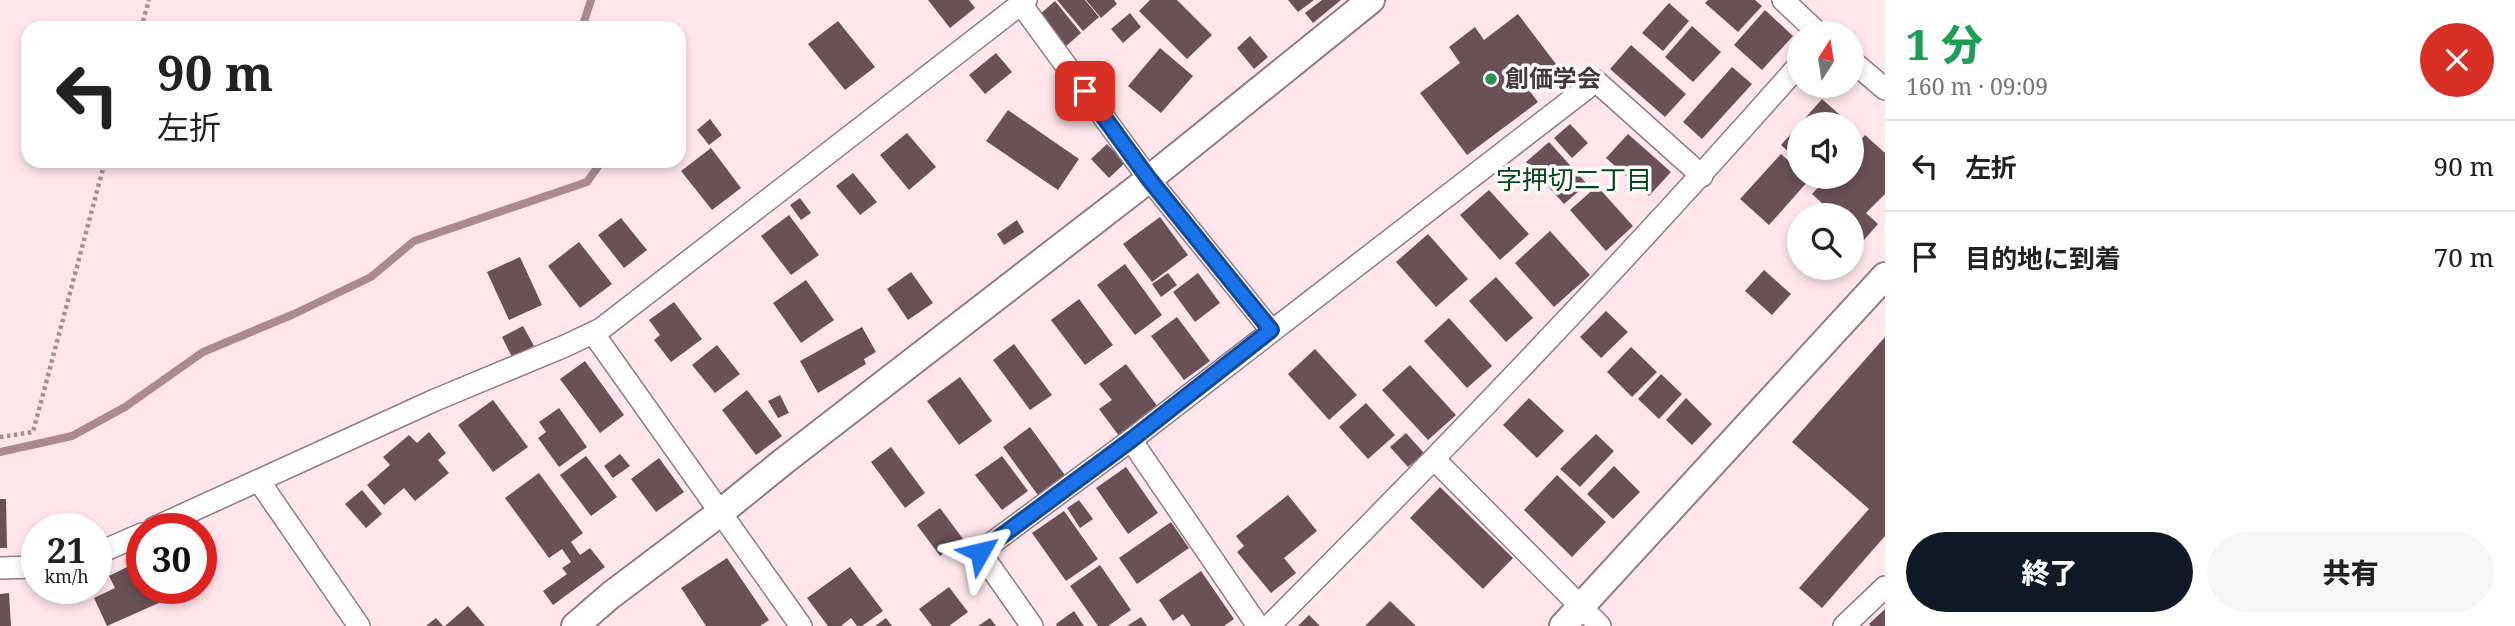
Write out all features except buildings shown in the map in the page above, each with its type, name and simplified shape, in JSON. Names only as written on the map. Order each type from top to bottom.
[{"type":"street","points":[[575,626],[611,594],[721,513],[784,461],[1149,179],[1371,0]]},
{"type":"street","points":[[1783,0],[1805,21]]},
{"type":"street","points":[[188,513],[435,400],[593,333],[1024,2],[1149,179],[1271,330]]},
{"type":"street","points":[[1864,71],[1885,89]]},
{"type":"street","points":[[1269,626],[1435,460],[1702,176],[1787,79]]},
{"type":"street","points":[[1032,626],[980,552],[1131,440],[1596,81],[1702,176]]},
{"type":"street","points":[[1563,626],[1885,276]]},
{"type":"street","points":[[593,333],[801,626]]},
{"type":"street","points":[[1131,440],[1258,626]]},
{"type":"street","points":[[1435,460],[1600,626]]},
{"type":"street","points":[[259,481],[359,626]]},
{"type":"street","points":[[0,568],[21,567]]},
{"type":"street","points":[[1849,624],[1885,587]]},
{"type":"path","points":[[143,21],[149,0]]},
{"type":"path","points":[[0,437],[33,432],[103,168]]},
{"type":"waterway","points":[[584,21],[591,0]]},
{"type":"waterway","points":[[0,452],[72,436],[125,407],[203,352],[294,314],[371,277],[414,241],[587,182],[597,168]]},
{"type":"place","name":"創価学会","points":[[1491,79]]},
{"type":"district","name":"字押切二丁目","points":[[1574,180]]},
{"type":"route","points":[[980,552],[1131,440],[1271,330],[1149,179],[1085,91]]}]
